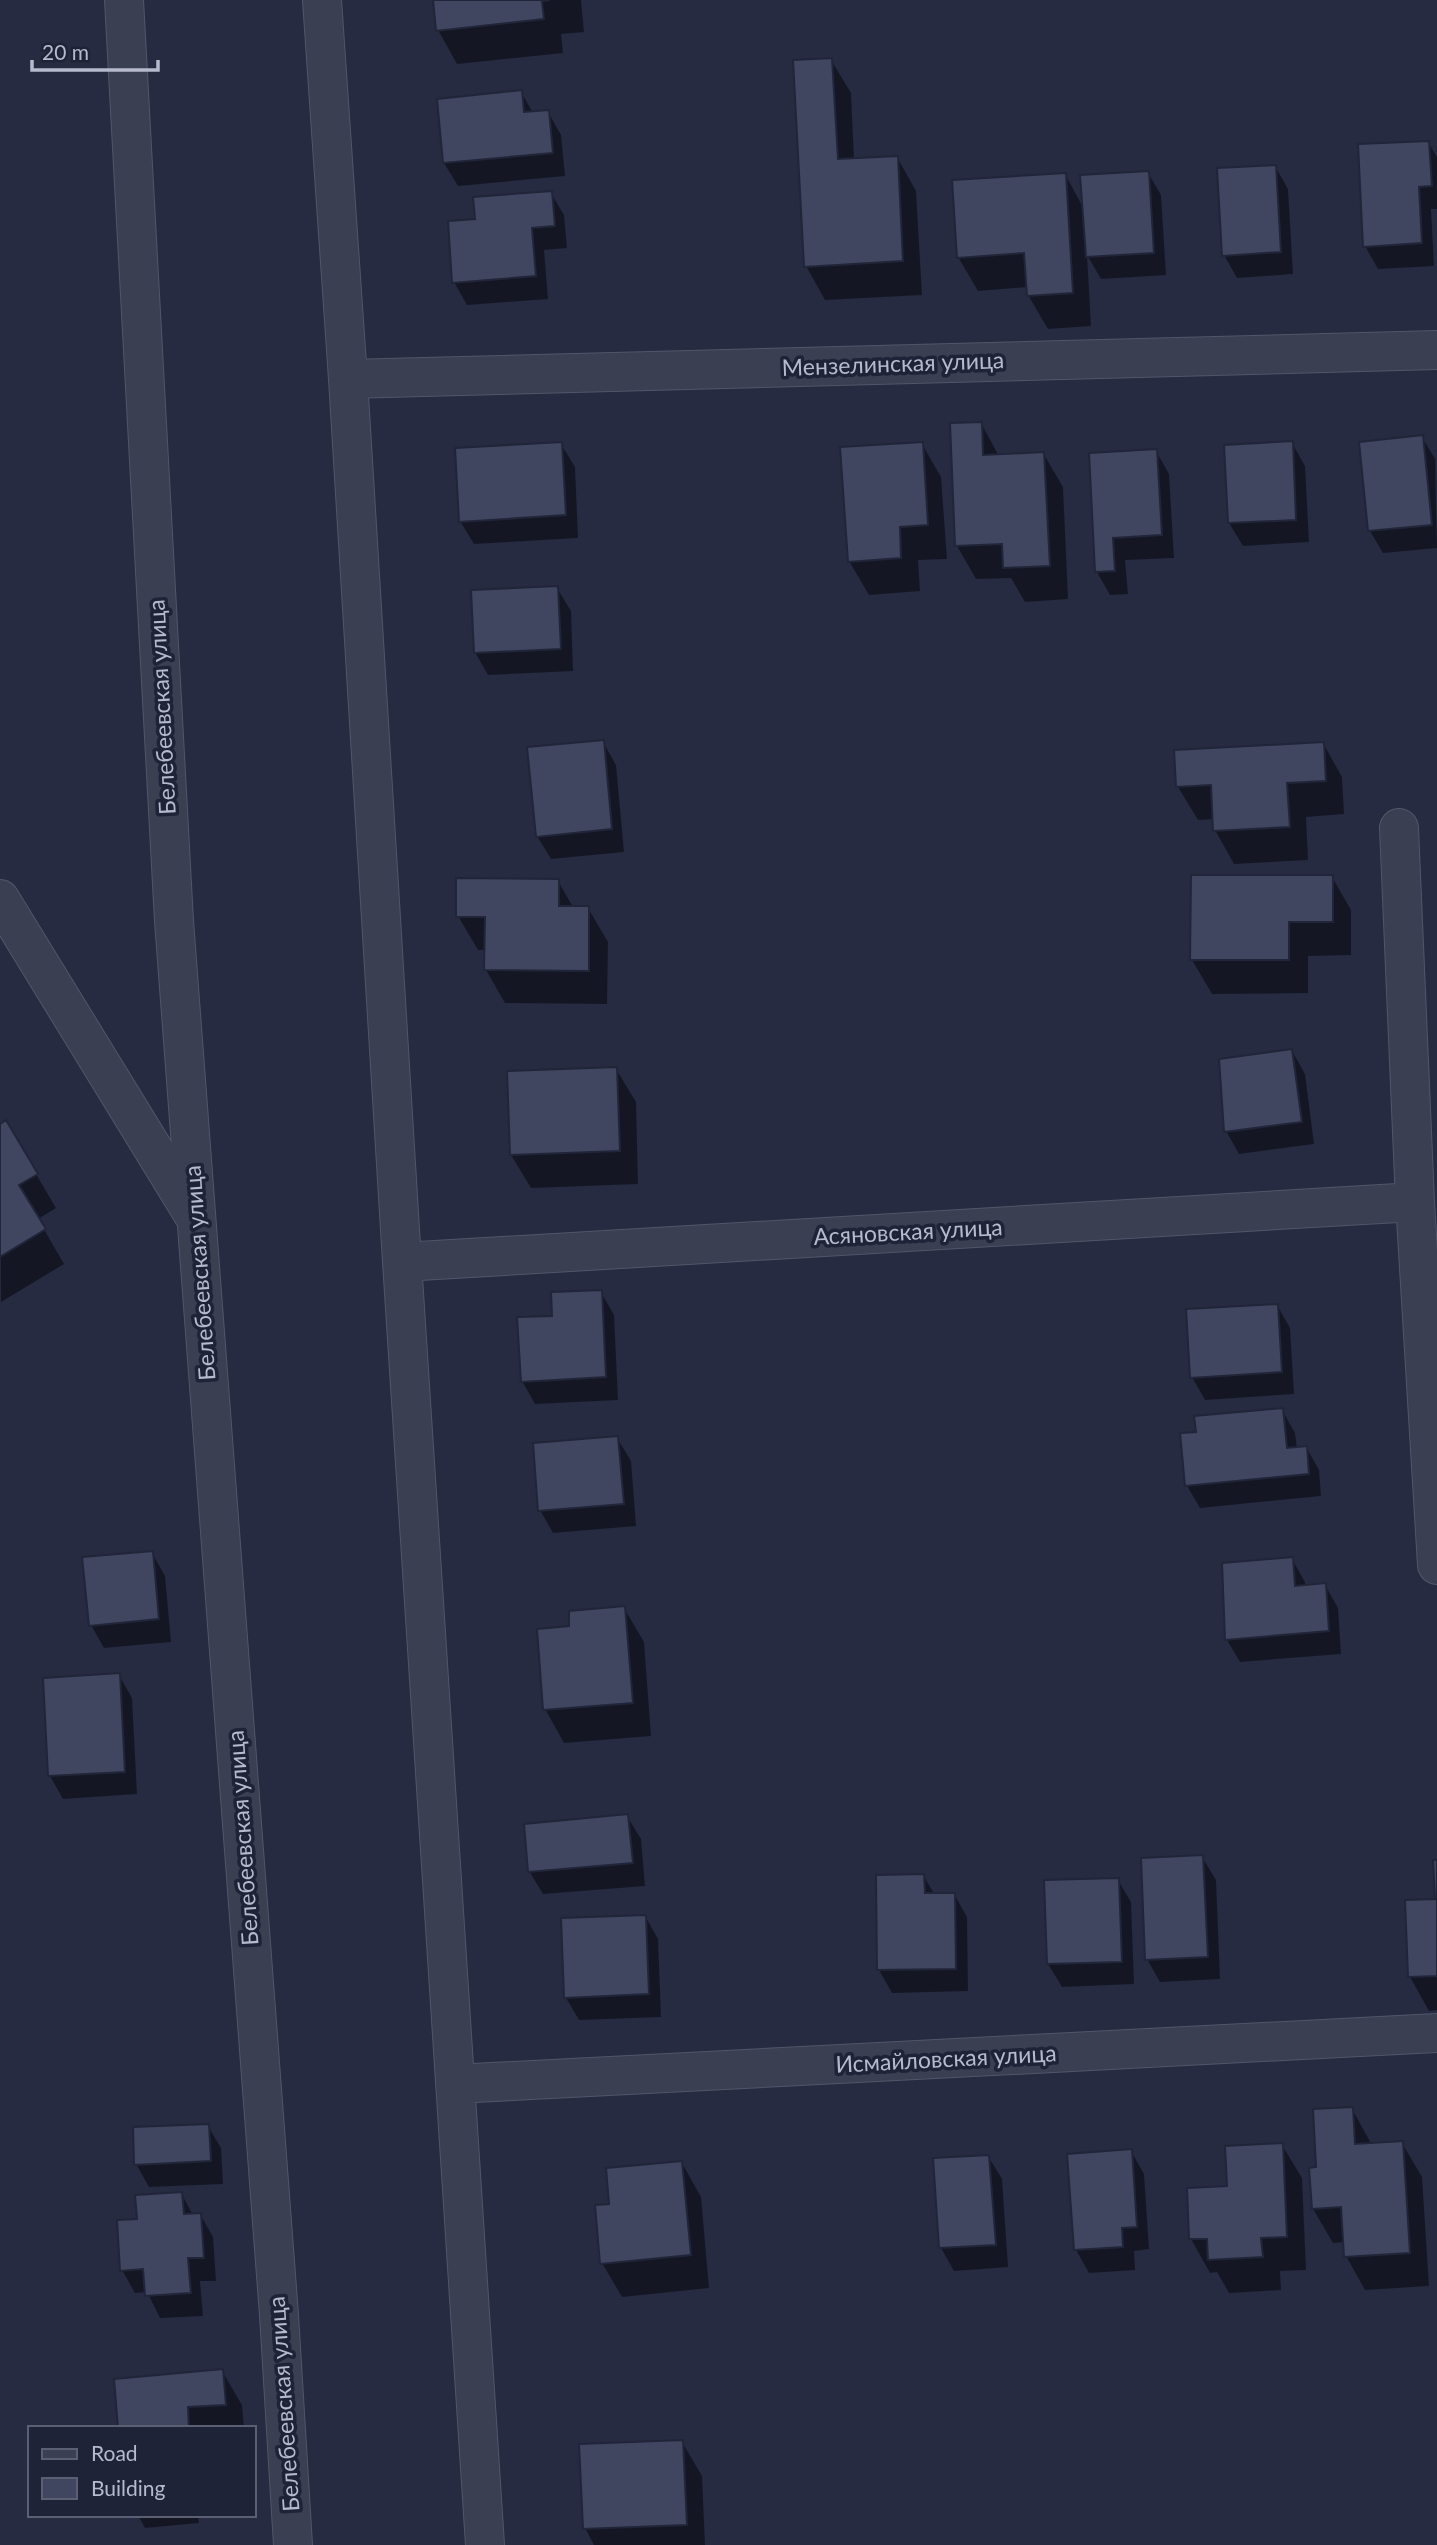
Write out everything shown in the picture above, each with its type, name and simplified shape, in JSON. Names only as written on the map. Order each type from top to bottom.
[{"type":"street","name":"Белебеевская улица","points":[[124,0],[174,921],[279,2315],[293,2545]]},
{"type":"street","points":[[322,0],[485,2545]]},
{"type":"street","name":"Мензелинская улица","points":[[348,379],[1437,350]]},
{"type":"street","points":[[1399,828],[1415,1202],[1437,1565]]},
{"type":"street","points":[[0,899],[196,1219]]},
{"type":"street","name":"Асяновская улица","points":[[402,1262],[1415,1202]]},
{"type":"street","name":"Исмайловская улица","points":[[455,2084],[1437,2034]]},
{"type":"building","points":[[433,0],[550,0],[542,1],[544,19],[436,31]]},
{"type":"building","points":[[832,58],[838,159],[898,156],[903,261],[804,267],[793,60]]},
{"type":"building","points":[[522,90],[524,112],[549,110],[553,153],[443,163],[437,99]]},
{"type":"building","points":[[1429,141],[1432,186],[1419,187],[1422,243],[1363,247],[1358,144]]},
{"type":"building","points":[[1276,165],[1281,252],[1222,256],[1217,168]]},
{"type":"building","points":[[1149,171],[1154,253],[1086,257],[1080,175]]},
{"type":"building","points":[[1066,173],[1073,293],[1027,296],[1024,253],[957,258],[952,180]]},
{"type":"building","points":[[552,191],[555,226],[532,228],[536,276],[452,283],[448,221],[475,219],[473,197]]},
{"type":"building","points":[[982,422],[983,455],[1044,452],[1050,566],[1003,568],[1002,544],[955,546],[950,423]]},
{"type":"building","points":[[1423,435],[1432,525],[1368,531],[1359,442]]},
{"type":"building","points":[[1293,441],[1296,520],[1228,523],[1224,445]]},
{"type":"building","points":[[562,442],[566,515],[459,522],[455,448]]},
{"type":"building","points":[[923,442],[928,525],[900,527],[901,558],[848,562],[840,447]]},
{"type":"building","points":[[1157,449],[1162,535],[1113,538],[1115,571],[1095,572],[1089,453]]},
{"type":"building","points":[[558,586],[561,649],[474,653],[471,590]]},
{"type":"building","points":[[604,740],[612,829],[536,837],[527,747]]},
{"type":"building","points":[[1324,742],[1326,781],[1287,783],[1290,827],[1213,831],[1211,785],[1176,787],[1174,750]]},
{"type":"building","points":[[1191,875],[1333,875],[1333,922],[1289,922],[1289,960],[1190,960]]},
{"type":"building","points":[[456,878],[559,879],[559,906],[589,906],[589,971],[484,970],[485,917],[456,917]]},
{"type":"building","points":[[1292,1049],[1302,1122],[1224,1132],[1219,1059]]},
{"type":"building","points":[[617,1067],[620,1151],[510,1155],[507,1071]]},
{"type":"building","points":[[6,1120],[38,1174],[19,1185],[46,1229],[0,1257],[0,1124]]},
{"type":"building","points":[[602,1290],[606,1377],[521,1382],[517,1317],[552,1316],[551,1292]]},
{"type":"building","points":[[1278,1304],[1282,1372],[1190,1378],[1186,1309]]},
{"type":"building","points":[[1283,1408],[1287,1448],[1307,1446],[1309,1474],[1185,1486],[1180,1433],[1196,1432],[1194,1416]]},
{"type":"building","points":[[618,1436],[624,1504],[538,1511],[533,1443]]},
{"type":"building","points":[[153,1551],[159,1619],[89,1626],[82,1557]]},
{"type":"building","points":[[1293,1557],[1295,1586],[1326,1583],[1329,1631],[1225,1640],[1222,1563]]},
{"type":"building","points":[[625,1606],[633,1703],[543,1710],[537,1629],[569,1626],[569,1611]]},
{"type":"building","points":[[120,1673],[125,1772],[48,1776],[43,1678]]},
{"type":"building","points":[[628,1814],[633,1863],[528,1872],[524,1824]]},
{"type":"building","points":[[1203,1855],[1208,1957],[1145,1960],[1141,1858]]},
{"type":"building","points":[[1433,1860],[1437,1860],[1437,1976],[1408,1977],[1405,1900],[1435,1899]]},
{"type":"building","points":[[924,1874],[925,1893],[955,1893],[956,1969],[877,1970],[876,1875]]},
{"type":"building","points":[[1119,1878],[1122,1962],[1047,1964],[1044,1880]]},
{"type":"building","points":[[646,1915],[649,1994],[564,1998],[561,1918]]},
{"type":"building","points":[[1353,2107],[1355,2144],[1403,2141],[1410,2253],[1344,2257],[1341,2207],[1312,2209],[1309,2168],[1316,2167],[1313,2109]]},
{"type":"building","points":[[209,2124],[211,2161],[134,2165],[133,2127]]},
{"type":"building","points":[[1283,2143],[1287,2237],[1261,2238],[1263,2257],[1208,2260],[1207,2239],[1189,2239],[1187,2188],[1227,2186],[1225,2146]]},
{"type":"building","points":[[1132,2149],[1137,2227],[1122,2228],[1123,2247],[1074,2250],[1067,2154]]},
{"type":"building","points":[[989,2155],[996,2245],[939,2248],[933,2158]]},
{"type":"building","points":[[682,2161],[691,2255],[600,2264],[595,2205],[609,2204],[606,2168]]},
{"type":"building","points":[[182,2192],[184,2214],[201,2213],[204,2258],[188,2258],[191,2293],[145,2296],[143,2269],[120,2271],[117,2220],[137,2219],[135,2195]]},
{"type":"building","points":[[223,2369],[226,2405],[188,2407],[189,2426],[118,2426],[114,2379]]},
{"type":"building","points":[[683,2440],[687,2525],[583,2529],[579,2444]]}]
